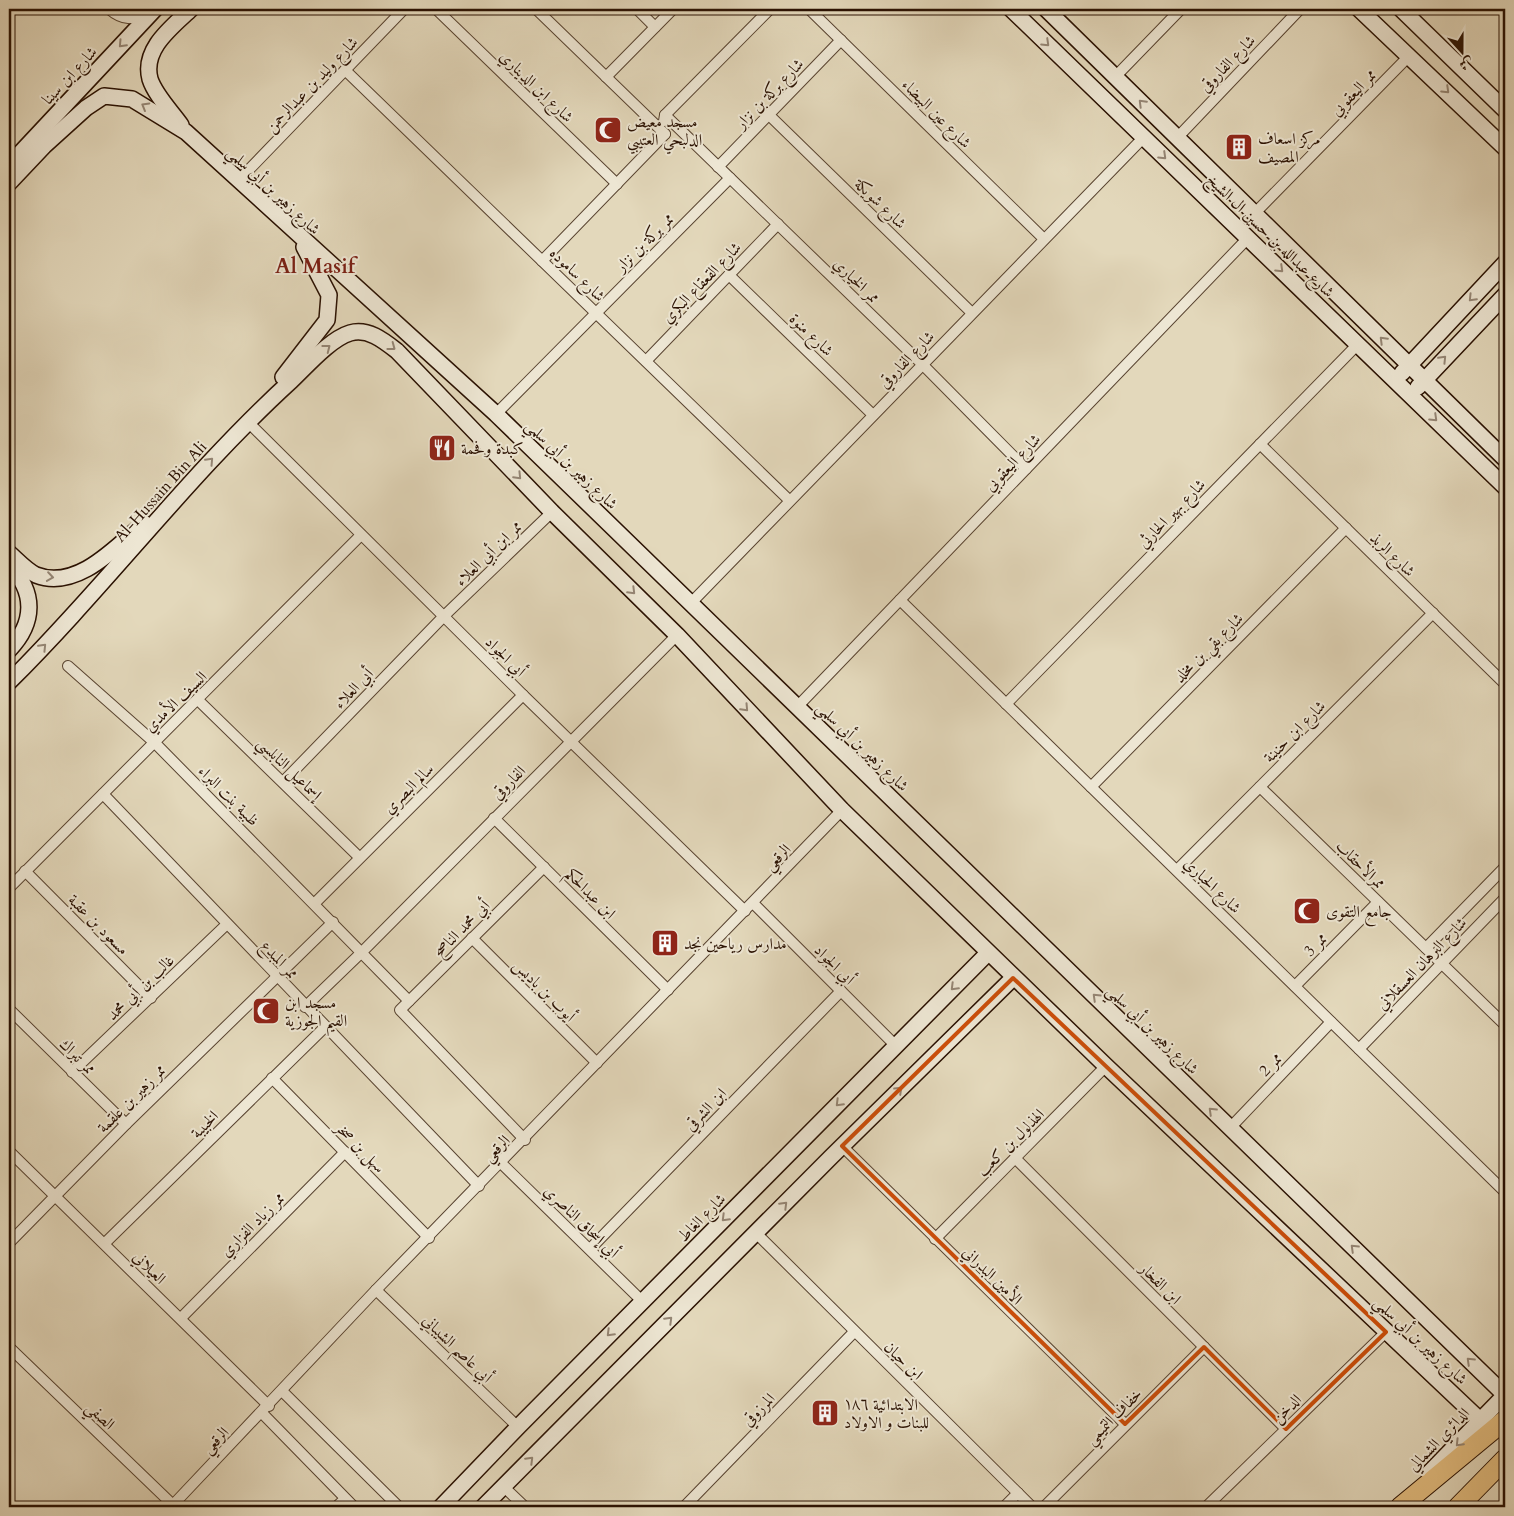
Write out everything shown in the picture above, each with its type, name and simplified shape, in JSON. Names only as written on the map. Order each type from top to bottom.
[{"type":"highway","points":[[1400,1507],[1505,1420]]},
{"type":"highway","points":[[1458,1507],[1505,1459]]},
{"type":"street","points":[[109,9],[118,16],[132,19],[154,11]]},
{"type":"street","points":[[186,132],[150,80],[149,60],[158,42],[191,9]]},
{"type":"street","name":"شارع وليد بن عبدالرحمن","points":[[239,180],[404,9]]},
{"type":"street","name":"شارع ابن الديناري","points":[[436,9],[617,184]]},
{"type":"street","points":[[536,9],[665,134]]},
{"type":"street","points":[[637,9],[655,27]]},
{"type":"street","points":[[606,77],[672,9]]},
{"type":"street","points":[[542,261],[665,134],[666,116],[770,9]]},
{"type":"street","name":"شارع عين البيضاء","points":[[809,9],[1044,239]]},
{"type":"street","name":"شارع عبدالله بن حسين ال الشيخ","points":[[1011,9],[1505,487]]},
{"type":"street","name":"شارع عبدالله بن حسين ال الشيخ","points":[[1046,9],[1505,459]]},
{"type":"street","points":[[1116,77],[1181,9]]},
{"type":"street","name":"شارع الفاروقي","points":[[1177,138],[1300,9]]},
{"type":"street","points":[[1360,9],[1505,148]]},
{"type":"street","points":[[1401,9],[1505,110]]},
{"type":"street","name":"شارع ابن سينا","points":[[9,165],[154,11]]},
{"type":"street","name":"شارع بركة بن نزار","points":[[718,167],[841,40]]},
{"type":"street","name":"ممر اليعقوبي","points":[[1254,214],[1410,55]]},
{"type":"street","name":"شارع ساموده","points":[[345,70],[789,500]]},
{"type":"street","points":[[9,183],[44,146],[86,108],[104,96],[132,99],[186,132]]},
{"type":"street","name":"شارع شويكة","points":[[769,115],[972,313]]},
{"type":"street","name":"ممر الخياري","points":[[666,116],[922,364],[1026,469]]},
{"type":"street","name":"شارع زهير بن أبي سلمي","points":[[186,132],[299,237],[496,414],[1505,1395]]},
{"type":"street","name":"شارع الفاروقي","points":[[690,604],[789,500],[1144,137]]},
{"type":"street","name":"ممر بركة بن نزار","points":[[496,414],[730,178]]},
{"type":"street","name":"شارع القعقاع البكري","points":[[646,361],[778,224]]},
{"type":"street","points":[[247,421],[328,320],[329,294],[299,237]]},
{"type":"street","name":"شارع اليعقوبي","points":[[797,707],[1248,238]]},
{"type":"street","points":[[1396,380],[1505,262]]},
{"type":"street","name":"شارع منوة","points":[[729,275],[873,415]]},
{"type":"street","points":[[1411,396],[1423,380],[1505,295]]},
{"type":"street","name":"شارع زهير بن أبي سلمي","points":[[348,334],[361,332],[379,337],[397,351],[552,512],[677,635],[842,810],[1106,1066],[1481,1420]]},
{"type":"street","name":"Al-Hussain Bin Ali","points":[[9,682],[48,643],[247,421],[326,348],[348,334]]},
{"type":"street","name":"شارع بهير الحارثي","points":[[1006,704],[1358,344]]},
{"type":"street","name":"أبي الجواد","points":[[247,421],[745,911]]},
{"type":"street","name":"شارع الربذ","points":[[1260,444],[1505,684]]},
{"type":"street","points":[[9,553],[36,575],[56,579],[77,574],[98,562],[189,484]]},
{"type":"street","name":"ممر ابن أبي العلاء","points":[[444,616],[552,512]]},
{"type":"street","name":"شارع بقي بن مخلد","points":[[1091,787],[1346,528]]},
{"type":"street","name":"السيف الأمدي","points":[[9,888],[361,535]]},
{"type":"street","points":[[9,565],[26,590],[30,615],[21,638],[9,650]]},
{"type":"street","name":"شارع الحباري","points":[[900,600],[1505,1192]]},
{"type":"street","name":"شارع ابن حنينة","points":[[1177,870],[1433,613]]},
{"type":"street","name":"أبي العلاء","points":[[283,782],[444,616]]},
{"type":"street","name":"الفاروقي","points":[[305,1007],[677,635]]},
{"type":"street","name":"ظبية بنت البراء","points":[[68,666],[155,743],[409,1000]]},
{"type":"street","name":"سالم البصري","points":[[315,903],[359,857],[524,695]]},
{"type":"street","name":"إسماعيل النابلسي","points":[[198,700],[359,857]]},
{"type":"street","name":"ممرالأحقاب","points":[[1260,786],[1505,1025]]},
{"type":"street","name":"ممر المبدع","points":[[103,794],[305,1007],[479,1186]]},
{"type":"street","name":"الرقعي","points":[[172,1506],[283,1392],[376,1290],[525,1140],[842,810]]},
{"type":"street","name":"ابن عبدالحكم","points":[[494,818],[668,990]]},
{"type":"street","points":[[1426,948],[1505,867]]},
{"type":"street","name":"أبي محمد الناصح","points":[[525,1140],[400,1010],[544,868]]},
{"type":"street","name":"مسعود بن عقبة","points":[[25,871],[151,998]]},
{"type":"street","name":"شارع البرهان العسقلاني","points":[[1359,1049],[1505,898]]},
{"type":"street","name":"ممر 3","points":[[1295,986],[1378,902]]},
{"type":"street","name":"أبي الجواد","points":[[753,903],[896,1046]]},
{"type":"street","name":"ممر زهير بن علقمة","points":[[9,1243],[126,1124],[332,922]]},
{"type":"street","name":"غالب بن أبي محمد","points":[[72,1072],[227,924]]},
{"type":"street","name":"أيوب بن باديس","points":[[472,938],[597,1063]]},
{"type":"street","name":"شارع الغاط","points":[[442,1507],[642,1301],[988,953]]},
{"type":"street","points":[[483,1507],[842,1146],[1014,978]]},
{"type":"street","name":"ابن الشرقي","points":[[590,1249],[841,991]]},
{"type":"street","name":"ممر تبراك","points":[[9,1009],[126,1124]]},
{"type":"street","name":"ممر 2","points":[[1230,1128],[1331,1022]]},
{"type":"street","name":"الخبيبة","points":[[105,1243],[325,1027]]},
{"type":"street","name":"الهذلول بن كعب","points":[[935,1239],[1106,1066]]},
{"type":"street","name":"سهل بن صخر","points":[[272,1078],[429,1238]]},
{"type":"street","name":"الأمين البدراني","points":[[842,1146],[1125,1424]]},
{"type":"street","name":"العيلاني","points":[[9,1151],[181,1318],[354,1507]]},
{"type":"street","name":"ممر زياد الفزاري","points":[[181,1318],[345,1152]]},
{"type":"street","name":"ابن الفخار","points":[[1015,1158],[1286,1429]]},
{"type":"street","name":"أبي إسحاق الناصري","points":[[501,1163],[642,1301]]},
{"type":"street","name":"ابن حيان","points":[[756,1233],[1032,1507]]},
{"type":"street","name":"أبي عاصم الشيباني","points":[[376,1290],[518,1427]]},
{"type":"street","name":"المرزوقي","points":[[684,1507],[854,1332]]},
{"type":"street","name":"الدخن","points":[[1206,1507],[1386,1332]]},
{"type":"street","name":"الصفي","points":[[9,1347],[172,1506]]},
{"type":"street","name":"خفاف التميمي","points":[[1044,1507],[1204,1347]]},
{"type":"street","points":[[283,1392],[399,1507]]},
{"type":"street","name":"الدائري الشمالي","points":[[1396,1507],[1505,1395]]},
{"type":"street","points":[[504,1487],[525,1507]]},
{"type":"street","points":[[1004,1507],[1018,1493]]},
{"type":"street","points":[[336,1507],[345,1499]]},
{"type":"highlighted area","points":[[1013,978],[1386,1332],[1286,1429],[1204,1347],[1125,1424],[842,1146]]},
{"type":"place","name":"مسجد معيض الدلبحي العتيبي","points":[[608,130]]},
{"type":"place","name":"مركز اسعاف المصيف","points":[[1239,147]]},
{"type":"place","name":"كبدة وفحمة","points":[[442,448]]},
{"type":"place","name":"جامع التقوى","points":[[1307,911]]},
{"type":"place","name":"مدارس رياحين نجد","points":[[665,943]]},
{"type":"place","name":"مسجد ابن القيم الجوزية","points":[[266,1011]]},
{"type":"place","name":"الابتدائية ١٨٦ للبنات و الاولاد","points":[[825,1413]]},
{"type":"district","name":"Al Masif","points":[[315,266]]}]
